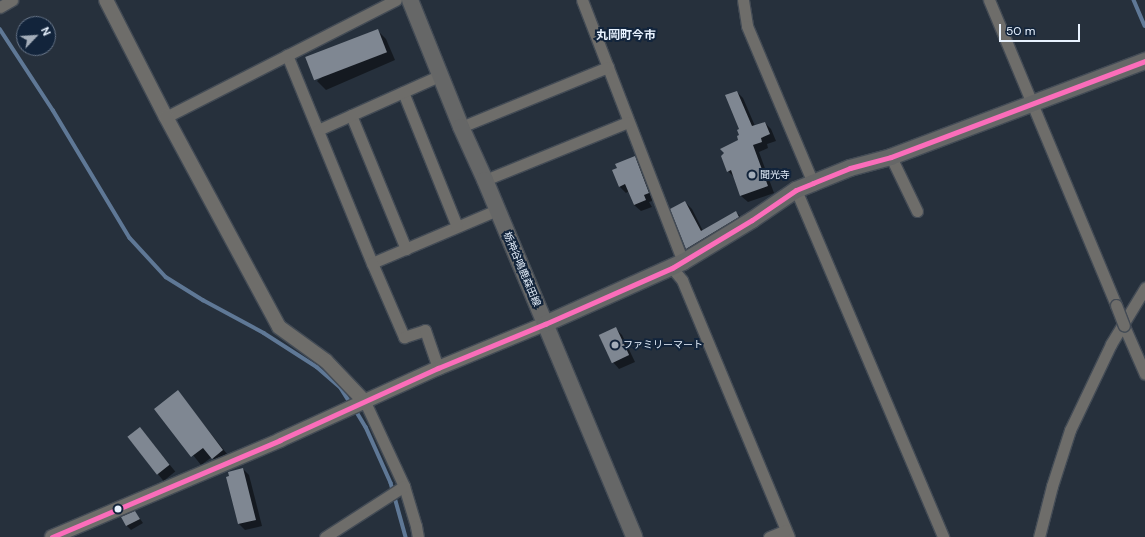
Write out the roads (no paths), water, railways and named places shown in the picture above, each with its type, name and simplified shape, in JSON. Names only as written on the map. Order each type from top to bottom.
[{"type":"main road","name":"栃神谷鳴鹿森田線","points":[[410,0],[461,127],[546,324],[634,537]]},
{"type":"main road","points":[[546,324],[677,265],[752,220],[796,190],[850,168],[891,156],[1145,62]]},
{"type":"street","points":[[0,7],[12,0]]},
{"type":"street","points":[[106,0],[166,117],[279,327],[326,361],[357,405],[404,486],[418,537]]},
{"type":"street","points":[[166,117],[396,0]]},
{"type":"street","points":[[582,0],[628,122],[682,280],[787,533],[769,537]]},
{"type":"street","points":[[743,0],[747,26],[813,183]]},
{"type":"street","points":[[989,0],[1145,374]]},
{"type":"street","points":[[287,55],[404,337],[425,330],[438,368]]},
{"type":"street","points":[[461,127],[608,67]]},
{"type":"street","points":[[318,130],[441,75]]},
{"type":"street","points":[[403,92],[457,226]]},
{"type":"street","points":[[351,115],[406,249]]},
{"type":"street","points":[[485,180],[628,122]]},
{"type":"street","points":[[891,156],[916,211]]},
{"type":"street","points":[[796,190],[942,537]]},
{"type":"street","points":[[372,263],[497,210]]},
{"type":"street","points":[[1040,537],[1052,486],[1070,430],[1111,344],[1145,288]]},
{"type":"street","points":[[52,537],[357,405],[438,368],[546,324]]},
{"type":"street","points":[[325,537],[404,486]]},
{"type":"waterway","points":[[1134,0],[1145,26]]},
{"type":"waterway","points":[[0,29],[53,110],[130,238],[166,277],[203,300],[264,333],[317,367],[341,388],[351,404]]},
{"type":"waterway","points":[[355,409],[366,427],[391,483],[406,537]]},
{"type":"place","name":"聞光寺","points":[[752,175]]},
{"type":"place","name":"ファミリーマート","points":[[615,345]]},
{"type":"district","name":"丸岡町今市","points":[[626,36]]}]
